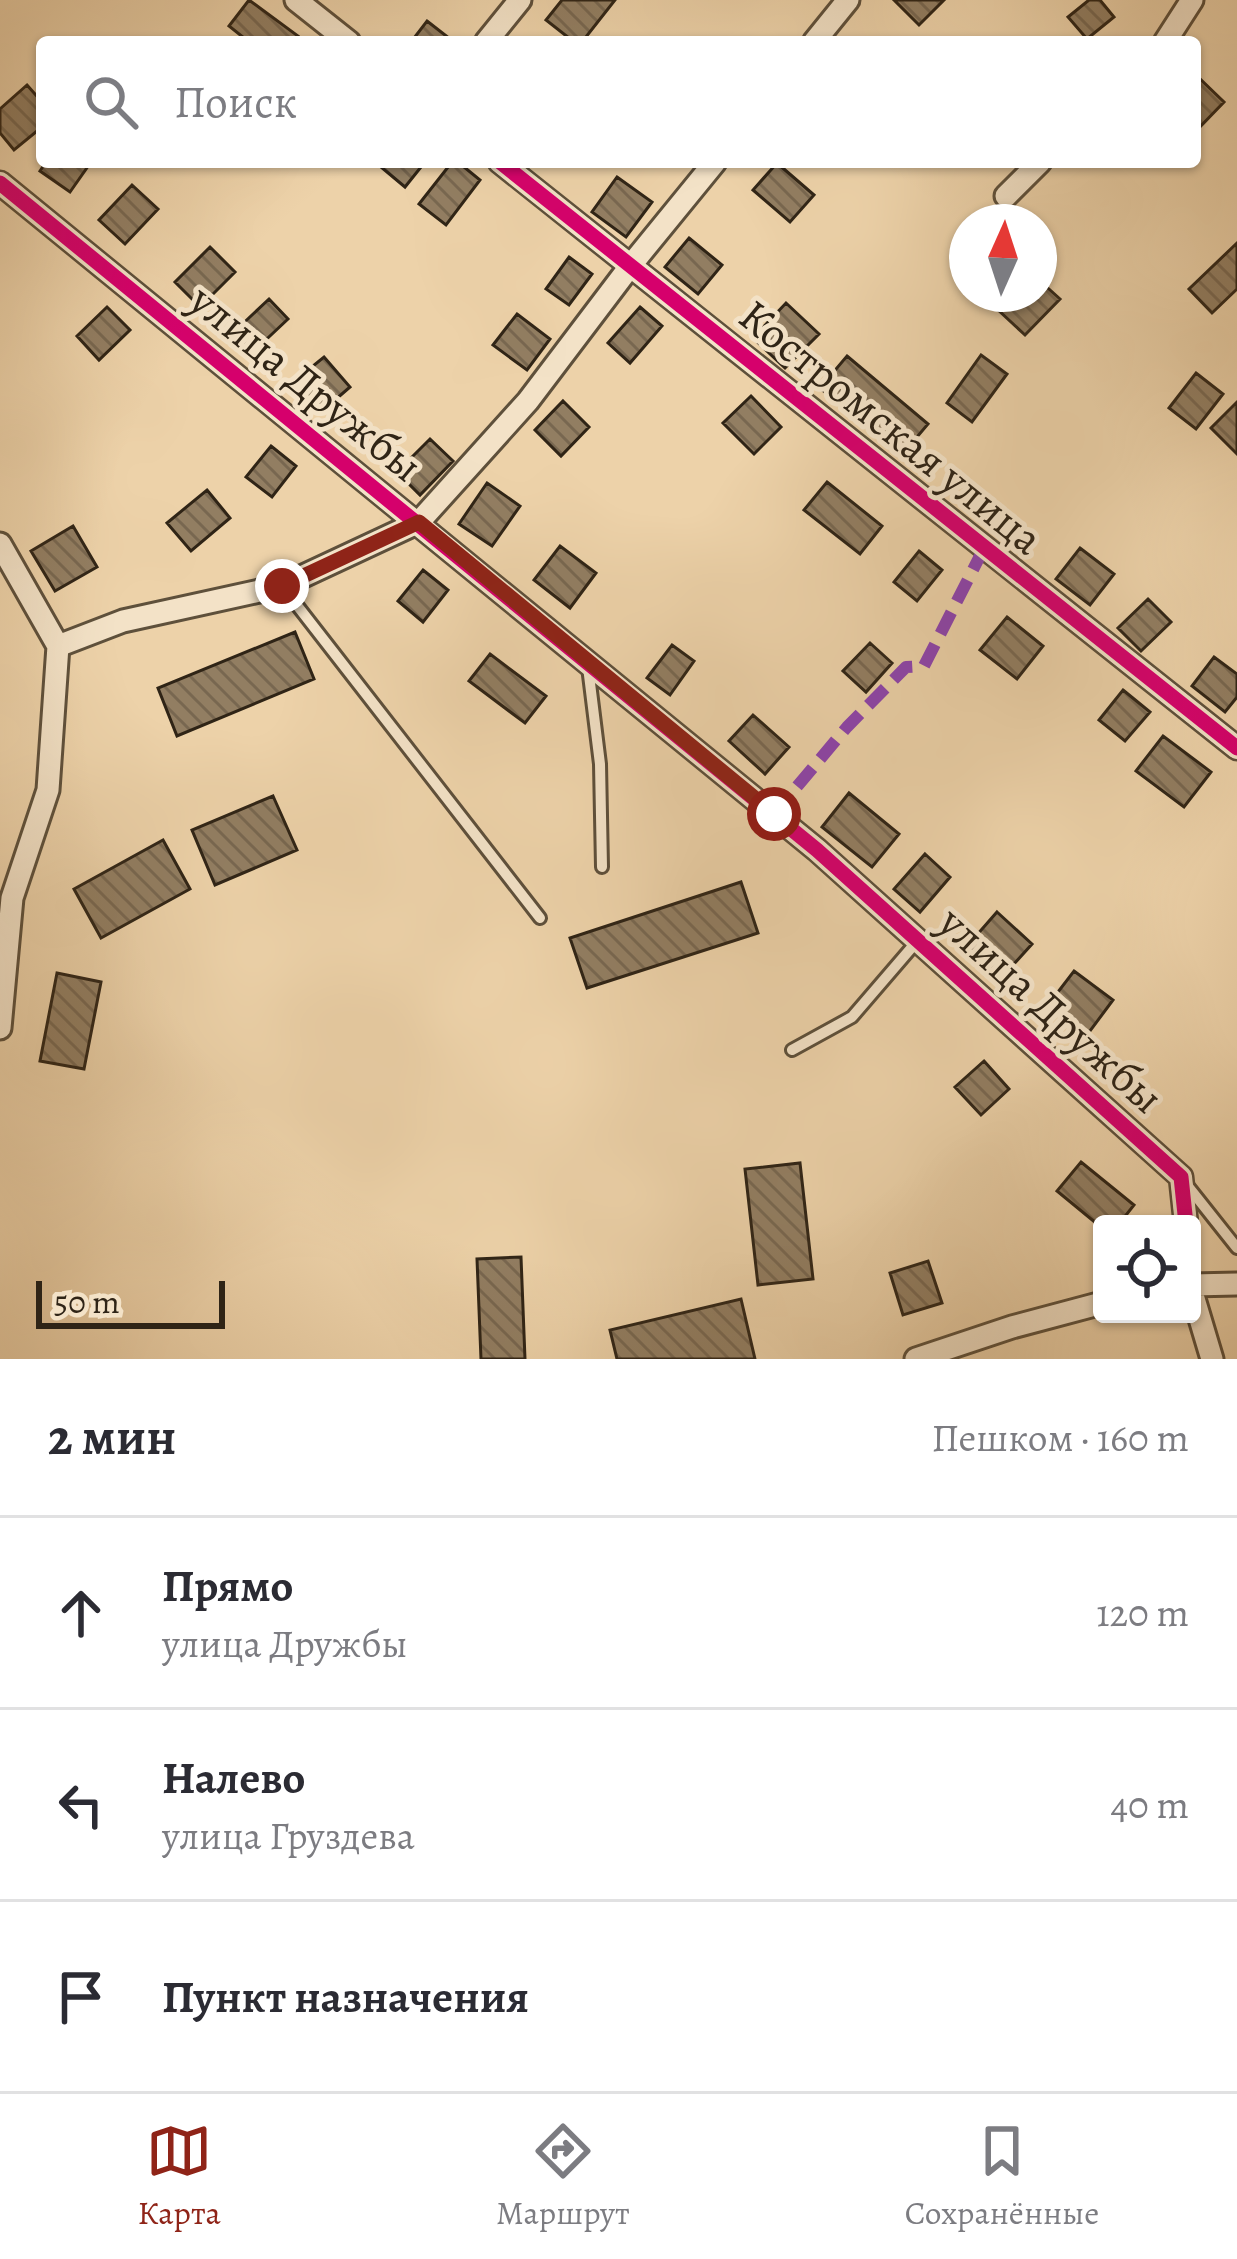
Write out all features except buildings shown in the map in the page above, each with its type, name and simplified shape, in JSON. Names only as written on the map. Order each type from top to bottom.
[{"type":"street","points":[[296,0],[341,36]]},
{"type":"street","points":[[491,36],[520,0]]},
{"type":"street","points":[[819,36],[848,0]]},
{"type":"street","points":[[1169,36],[1192,0]]},
{"type":"street","name":"Костромская улица","points":[[508,168],[1237,748]]},
{"type":"street","points":[[58,646],[123,621],[282,586],[419,522],[528,401],[711,168]]},
{"type":"street","points":[[1006,196],[1034,168]]},
{"type":"street","name":"улица Дружбы","points":[[0,183],[818,850],[1181,1178]]},
{"type":"street","points":[[0,544],[58,646],[48,790],[6,903],[0,1028]]},
{"type":"street","points":[[1181,1178],[1185,1215]]},
{"type":"street","points":[[1201,1288],[1237,1284]]},
{"type":"street","points":[[916,1359],[1093,1305]]},
{"type":"street","points":[[1201,1320],[1212,1359]]},
{"type":"lane","points":[[282,586],[540,918]]},
{"type":"lane","points":[[588,660],[600,764],[602,867]]},
{"type":"lane","points":[[792,1050],[852,1017],[919,939]]},
{"type":"lane","points":[[1181,1178],[1237,1248]]},
{"type":"marked path","points":[[774,814],[847,727],[906,667],[924,666],[984,548]]},
{"type":"cycle path","points":[[508,168],[1237,748]]},
{"type":"cycle path","points":[[0,183],[817,850],[1181,1177],[1185,1215]]},
{"type":"route","points":[[282,586],[419,522],[774,814]]}]
